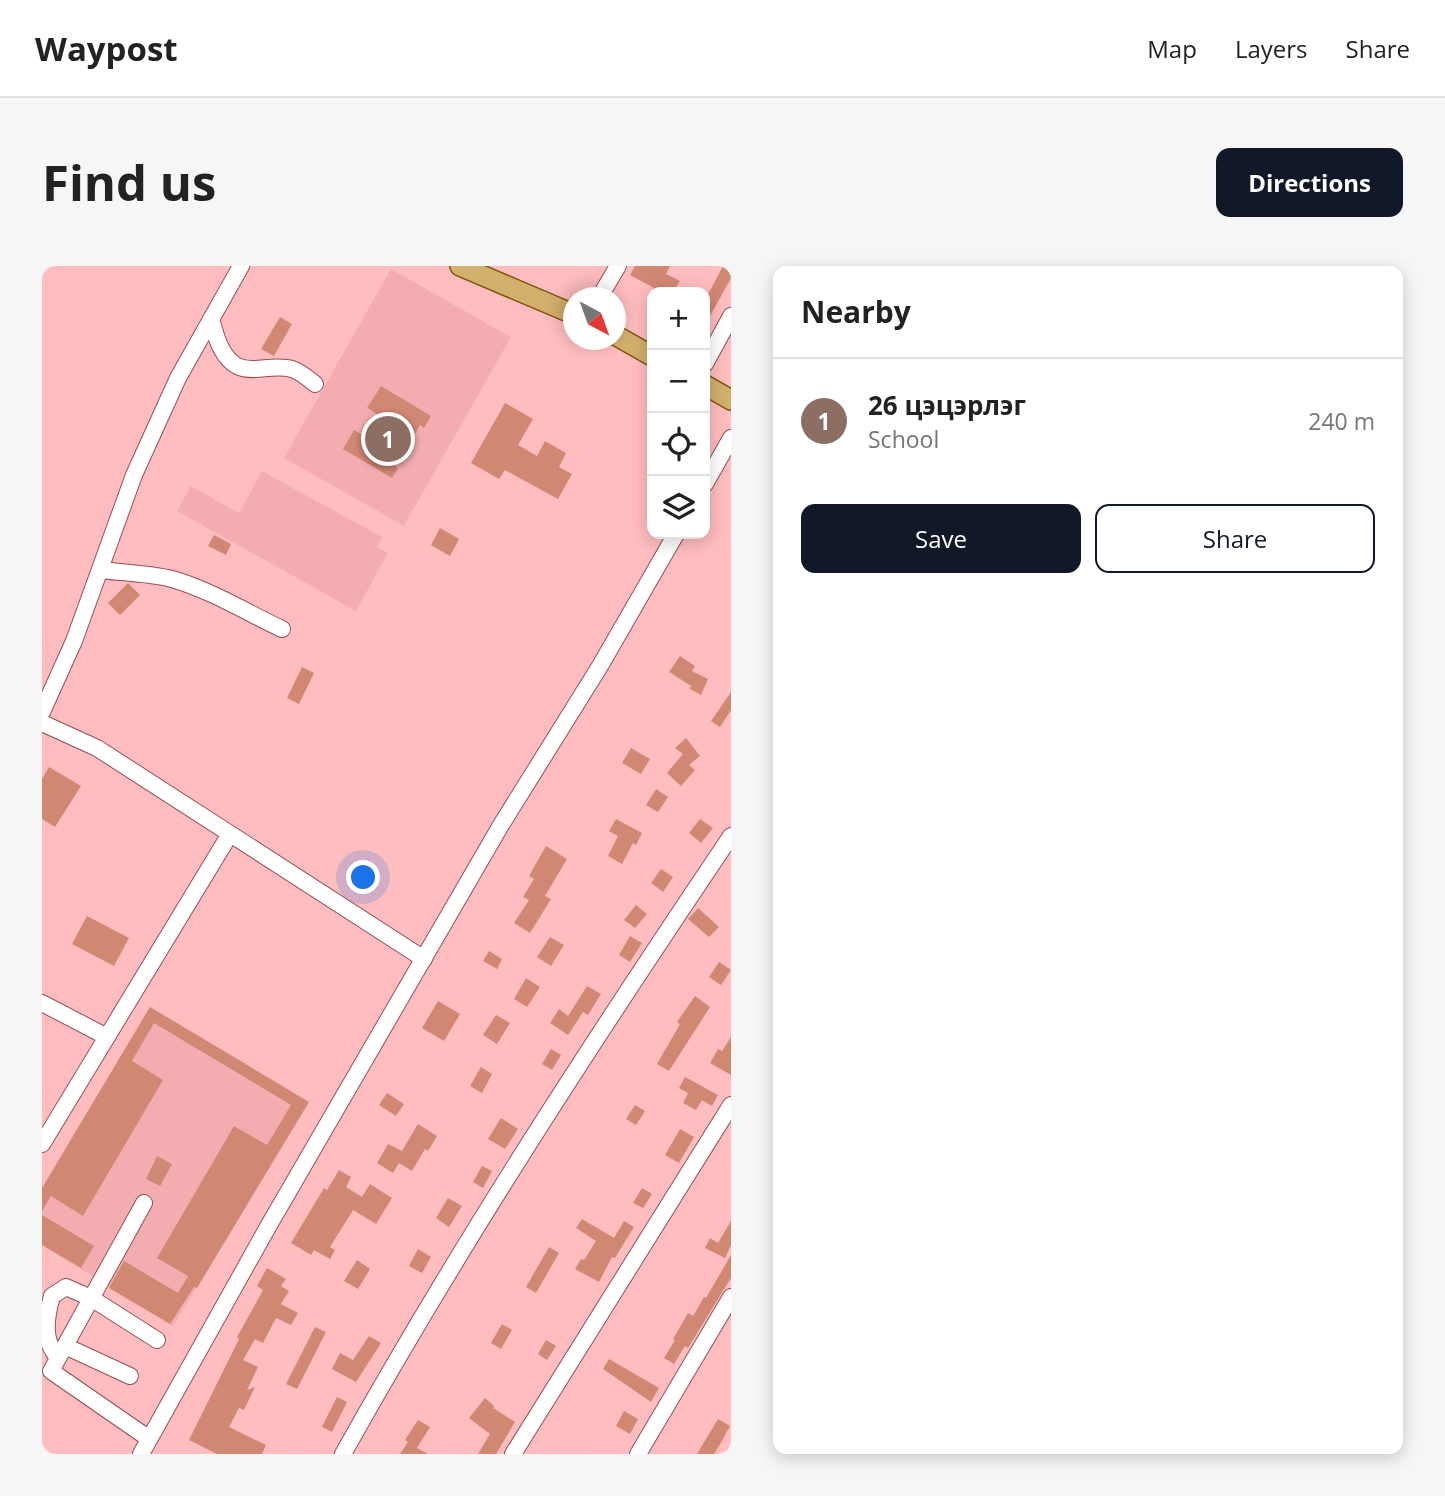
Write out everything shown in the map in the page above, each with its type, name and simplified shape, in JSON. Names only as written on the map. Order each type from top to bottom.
[{"type":"main road","points":[[460,266],[563,310]]},
{"type":"main road","points":[[626,341],[647,353]]},
{"type":"main road","points":[[710,389],[731,400]]},
{"type":"street","points":[[42,712],[74,641],[134,475],[178,378],[241,266]]},
{"type":"street","points":[[606,287],[618,266]]},
{"type":"street","points":[[710,355],[731,316]]},
{"type":"street","points":[[211,319],[220,346],[239,367],[256,370],[290,369],[315,384]]},
{"type":"street","points":[[710,476],[731,438]]},
{"type":"street","points":[[141,1454],[269,1225],[501,825],[600,666],[673,539]]},
{"type":"street","points":[[101,570],[172,579],[198,588],[282,629]]},
{"type":"street","points":[[42,723],[97,748],[424,959]]},
{"type":"street","points":[[42,1144],[230,834]]},
{"type":"street","points":[[343,1454],[412,1331],[590,1047],[731,836]]},
{"type":"street","points":[[42,1003],[107,1037]]},
{"type":"street","points":[[513,1454],[731,1105]]},
{"type":"street","points":[[54,1360],[144,1203]]},
{"type":"street","points":[[148,1438],[54,1360],[44,1324],[52,1296],[66,1287],[91,1298],[157,1340]]},
{"type":"street","points":[[638,1454],[731,1297]]},
{"type":"street","points":[[54,1360],[130,1376]]},
{"type":"shaded area","points":[[391,269],[511,337],[404,526],[284,458]]},
{"type":"shaded area","points":[[262,471],[382,537],[377,547],[388,553],[356,611],[177,511],[191,486],[239,513]]},
{"type":"shaded area","points":[[150,1007],[309,1102],[173,1326],[42,1245],[42,1189]]},
{"type":"building","points":[[635,266],[670,266],[666,274],[680,281],[676,287],[652,287],[630,275]]},
{"type":"building","points":[[723,266],[731,266],[731,278],[710,316],[710,291]]},
{"type":"building","points":[[280,317],[292,324],[274,356],[261,349]]},
{"type":"building","points":[[381,386],[431,416],[424,428],[420,425],[413,437],[404,432],[393,450],[402,455],[392,478],[343,449],[354,430],[369,439],[382,417],[367,408]]},
{"type":"building","points":[[505,403],[533,419],[518,445],[537,456],[545,441],[566,453],[559,467],[572,474],[558,499],[505,470],[499,479],[471,463]]},
{"type":"building","points":[[440,528],[459,539],[450,556],[431,545]]},
{"type":"building","points":[[214,535],[231,544],[226,555],[208,546]]},
{"type":"building","points":[[128,583],[140,595],[120,615],[108,603]]},
{"type":"building","points":[[680,656],[695,666],[692,671],[708,679],[701,695],[669,672]]},
{"type":"building","points":[[302,667],[314,673],[299,704],[287,698]]},
{"type":"building","points":[[731,692],[731,710],[720,727],[711,721]]},
{"type":"building","points":[[686,738],[700,756],[689,765],[695,770],[681,786],[667,773],[683,754],[675,748]]},
{"type":"building","points":[[631,748],[650,759],[641,774],[622,763]]},
{"type":"building","points":[[49,767],[81,786],[55,827],[42,819],[42,779]]},
{"type":"building","points":[[656,789],[668,797],[658,812],[646,805]]},
{"type":"building","points":[[616,819],[642,833],[636,845],[633,843],[622,864],[608,856],[618,836],[609,831]]},
{"type":"building","points":[[700,819],[713,828],[701,843],[689,833]]},
{"type":"building","points":[[546,846],[567,859],[545,896],[551,899],[530,933],[514,923],[529,900],[523,897],[534,879],[529,876]]},
{"type":"building","points":[[661,869],[673,877],[663,892],[651,883]]},
{"type":"building","points":[[636,905],[647,914],[635,928],[624,920]]},
{"type":"building","points":[[698,908],[719,927],[709,937],[688,919]]},
{"type":"building","points":[[87,916],[129,938],[114,966],[72,944]]},
{"type":"building","points":[[630,936],[642,943],[630,962],[619,955]]},
{"type":"building","points":[[550,937],[564,945],[551,966],[537,957]]},
{"type":"building","points":[[489,951],[502,959],[497,969],[483,961]]},
{"type":"building","points":[[719,962],[731,970],[721,985],[709,977]]},
{"type":"building","points":[[526,978],[540,987],[527,1007],[514,999]]},
{"type":"building","points":[[587,986],[601,994],[588,1015],[583,1012],[568,1035],[550,1023],[559,1009],[568,1016]]},
{"type":"building","points":[[695,996],[710,1007],[669,1071],[657,1064],[680,1024],[677,1022]]},
{"type":"building","points":[[438,1001],[460,1014],[444,1041],[422,1028]]},
{"type":"building","points":[[150,1007],[309,1102],[197,1288],[194,1287],[170,1324],[109,1288],[124,1261],[178,1293],[188,1276],[157,1258],[234,1126],[267,1145],[291,1105],[154,1023],[132,1061],[163,1080],[83,1216],[51,1196],[42,1211],[42,1188]]},
{"type":"building","points":[[496,1015],[510,1023],[497,1044],[483,1035]]},
{"type":"building","points":[[731,1037],[731,1075],[710,1063],[718,1049],[722,1051]]},
{"type":"building","points":[[551,1049],[561,1055],[552,1070],[542,1064]]},
{"type":"building","points":[[481,1067],[492,1074],[482,1093],[470,1086]]},
{"type":"building","points":[[685,1077],[718,1095],[712,1106],[702,1100],[696,1110],[683,1103],[688,1093],[679,1088]]},
{"type":"building","points":[[387,1093],[404,1104],[396,1116],[379,1105]]},
{"type":"building","points":[[635,1105],[645,1111],[636,1125],[626,1119]]},
{"type":"building","points":[[501,1118],[518,1129],[505,1149],[488,1139]]},
{"type":"building","points":[[418,1124],[437,1136],[428,1151],[425,1149],[412,1171],[399,1163],[393,1173],[377,1163],[388,1144],[402,1151]]},
{"type":"building","points":[[680,1129],[694,1137],[679,1163],[665,1155]]},
{"type":"building","points":[[157,1156],[172,1164],[160,1186],[146,1179]]},
{"type":"building","points":[[482,1166],[492,1171],[483,1188],[473,1182]]},
{"type":"building","points":[[339,1170],[351,1177],[346,1187],[362,1197],[370,1184],[392,1198],[376,1224],[353,1210],[330,1247],[335,1250],[330,1259],[314,1250],[311,1255],[291,1243],[324,1188],[327,1190]]},
{"type":"building","points":[[642,1188],[652,1194],[643,1208],[633,1203]]},
{"type":"building","points":[[448,1198],[462,1206],[449,1227],[436,1218]]},
{"type":"building","points":[[42,1215],[94,1246],[81,1268],[42,1245]]},
{"type":"building","points":[[582,1219],[614,1238],[624,1221],[634,1227],[615,1258],[612,1257],[599,1282],[575,1269],[596,1241],[576,1228]]},
{"type":"building","points":[[731,1221],[731,1245],[725,1258],[705,1248],[710,1238],[718,1243]]},
{"type":"building","points":[[549,1247],[559,1253],[536,1293],[526,1287]]},
{"type":"building","points":[[418,1249],[431,1257],[422,1273],[409,1266]]},
{"type":"building","points":[[731,1255],[731,1278],[688,1348],[685,1346],[674,1364],[664,1358],[675,1340],[673,1339],[688,1313],[693,1316],[704,1297],[706,1298]]},
{"type":"building","points":[[357,1260],[370,1269],[358,1289],[344,1281]]},
{"type":"building","points":[[267,1268],[286,1279],[281,1286],[289,1291],[281,1304],[298,1313],[291,1325],[276,1318],[263,1343],[255,1339],[243,1360],[258,1367],[247,1390],[255,1387],[244,1410],[239,1408],[229,1427],[266,1445],[262,1454],[217,1454],[189,1440],[239,1339],[237,1337],[263,1290],[257,1286]]},
{"type":"building","points":[[502,1324],[512,1330],[501,1349],[491,1343]]},
{"type":"building","points":[[315,1327],[326,1332],[297,1389],[286,1384]]},
{"type":"building","points":[[369,1336],[381,1343],[356,1382],[332,1369],[340,1353],[353,1360]]},
{"type":"building","points":[[546,1340],[556,1346],[547,1360],[538,1354]]},
{"type":"building","points":[[609,1359],[659,1388],[651,1402],[603,1369]]},
{"type":"building","points":[[337,1397],[347,1402],[332,1432],[322,1427]]},
{"type":"building","points":[[485,1398],[493,1408],[515,1422],[496,1454],[478,1454],[490,1434],[469,1418]]},
{"type":"building","points":[[624,1411],[638,1419],[630,1434],[616,1426]]},
{"type":"building","points":[[718,1419],[730,1426],[719,1446],[714,1454],[697,1454]]},
{"type":"building","points":[[418,1420],[430,1427],[417,1448],[428,1454],[400,1454],[408,1442],[405,1440]]},
{"type":"place","name":"26 цэцэрлэг","points":[[388,439]]}]
